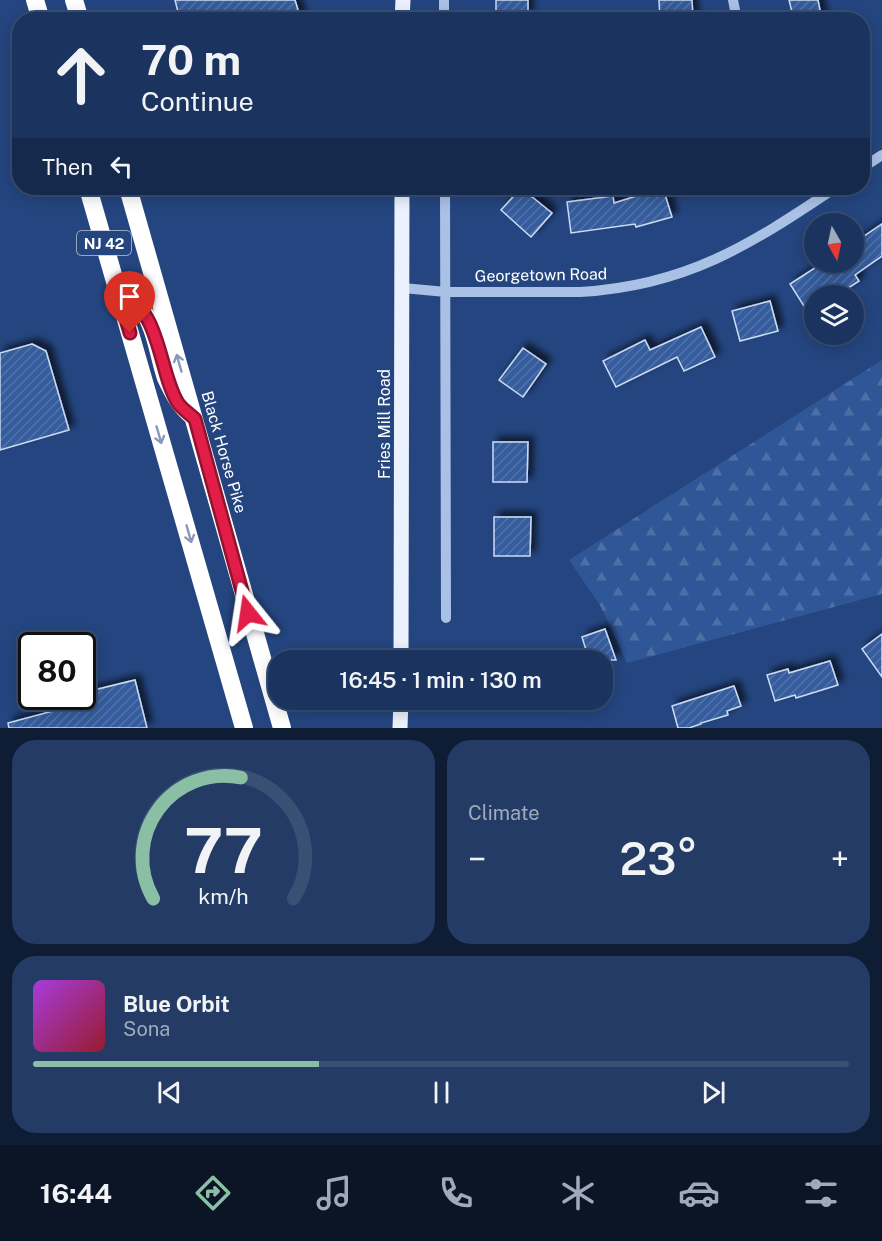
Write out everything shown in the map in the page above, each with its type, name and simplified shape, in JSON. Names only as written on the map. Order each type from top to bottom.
[{"type":"highway","name":"NJ 42","points":[[90,195],[244,728]]},
{"type":"highway","name":"Black Horse Pike","points":[[130,195],[282,728]]},
{"type":"highway","points":[[120,298],[130,299],[148,320],[166,376],[178,404],[195,419]]},
{"type":"main road","name":"Fries Mill Road","points":[[401,650],[402,195]]},
{"type":"main road","points":[[400,728],[401,710]]},
{"type":"street","points":[[445,195],[446,618]]},
{"type":"street","name":"Georgetown Road","points":[[402,288],[446,292],[601,291],[666,278],[700,267],[740,248],[814,195]]},
{"type":"green space","points":[[882,360],[882,594],[627,663],[601,607],[569,560]]},
{"type":"building","points":[[175,0],[295,0],[299,12],[178,12]]},
{"type":"building","points":[[496,0],[528,0],[528,12],[496,12]]},
{"type":"building","points":[[659,0],[692,0],[693,12],[660,12]]},
{"type":"building","points":[[789,0],[818,0],[820,12],[792,12]]},
{"type":"building","points":[[515,195],[530,195],[552,213],[531,237],[501,210]]},
{"type":"building","points":[[640,195],[665,195],[672,217],[636,227],[635,224],[571,233],[567,202],[613,196],[614,203]]},
{"type":"building","points":[[882,224],[882,256],[864,269],[864,236]]},
{"type":"building","points":[[807,273],[858,273],[855,275],[859,281],[853,285],[804,285],[804,306],[790,284]]},
{"type":"building","points":[[770,301],[778,331],[740,341],[732,311]]},
{"type":"building","points":[[701,327],[715,357],[684,371],[677,357],[616,387],[603,361],[645,340],[650,350]]},
{"type":"building","points":[[32,344],[46,351],[69,430],[0,450],[0,353]]},
{"type":"building","points":[[523,348],[546,364],[523,397],[499,380]]},
{"type":"building","points":[[493,442],[528,442],[527,482],[493,482]]},
{"type":"building","points":[[494,517],[531,517],[530,556],[494,556]]},
{"type":"building","points":[[605,629],[612,650],[586,650],[582,637]]},
{"type":"building","points":[[882,634],[882,677],[862,649]]},
{"type":"building","points":[[830,661],[838,685],[796,698],[795,695],[775,701],[767,675],[788,669],[789,673]]},
{"type":"building","points":[[135,680],[147,728],[9,728],[8,723],[57,710],[96,710],[96,690]]},
{"type":"building","points":[[734,686],[741,706],[727,711],[728,715],[689,728],[678,728],[672,706]]},
{"type":"route","points":[[130,333],[120,298],[130,299],[148,320],[166,376],[178,404],[195,419],[248,613]]}]
